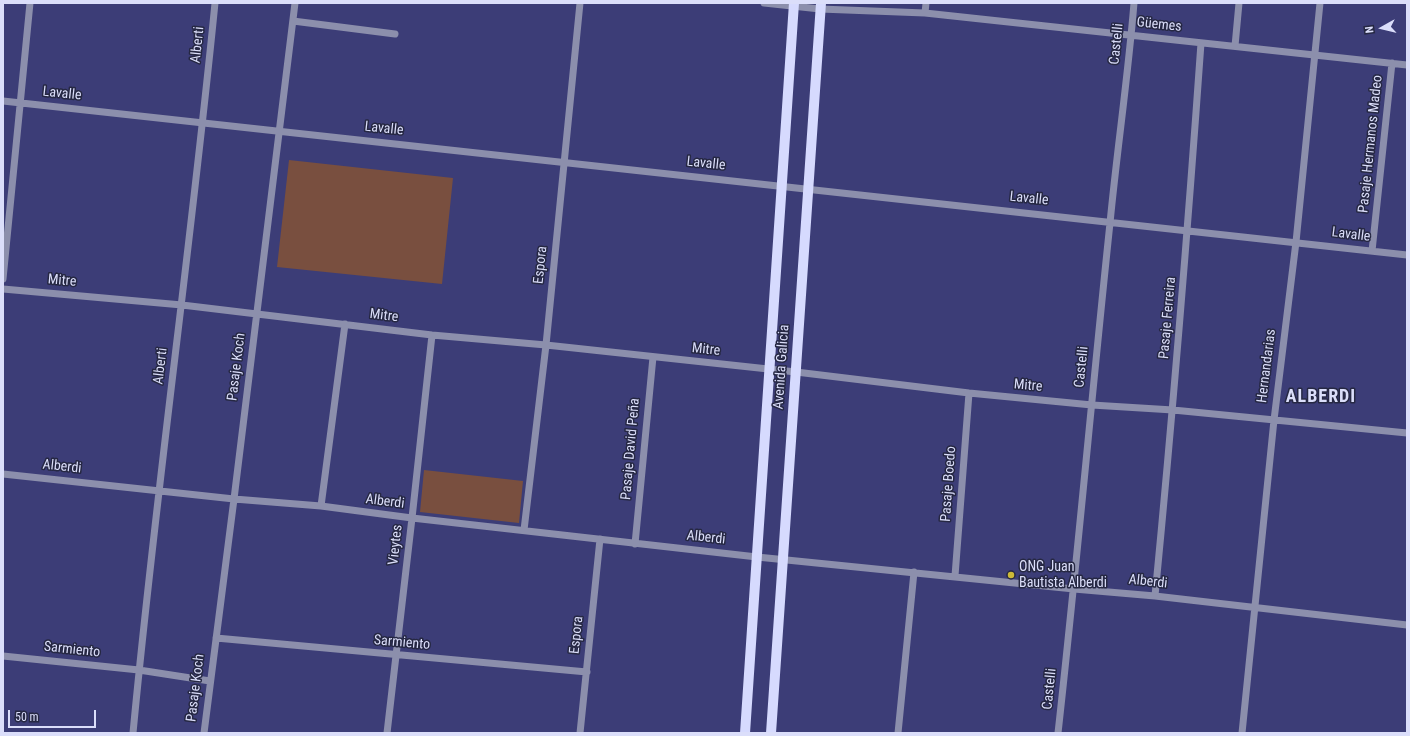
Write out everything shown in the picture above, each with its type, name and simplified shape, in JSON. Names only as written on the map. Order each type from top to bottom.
[{"type":"main road","name":"Avenida Galicia","points":[[745,733],[794,5]]},
{"type":"main road","name":"Avenida Galicia","points":[[771,733],[821,6]]},
{"type":"street","points":[[3,279],[30,3]]},
{"type":"street","name":"Alberti","points":[[133,733],[159,490],[203,122],[215,3]]},
{"type":"street","name":"Pasaje Koch","points":[[204,733],[295,3]]},
{"type":"street","name":"Espora","points":[[524,530],[546,345],[580,3]]},
{"type":"street","name":"Güemes","points":[[764,3],[925,13],[1407,65]]},
{"type":"street","points":[[925,13],[926,3]]},
{"type":"street","name":"Castelli","points":[[1058,733],[1074,589],[1110,221],[1132,35],[1134,3]]},
{"type":"street","points":[[1235,46],[1239,3]]},
{"type":"street","name":"Hernandarias","points":[[1242,733],[1274,420],[1296,242],[1320,3]]},
{"type":"street","points":[[293,21],[395,34]]},
{"type":"street","name":"Pasaje Ferreira","points":[[1155,596],[1173,410],[1188,230],[1201,43]]},
{"type":"street","name":"Pasaje Hermanos Madeo","points":[[1372,251],[1392,63]]},
{"type":"street","name":"Lavalle","points":[[3,101],[1407,254]]},
{"type":"street","name":"Mitre","points":[[3,289],[257,313],[432,335],[546,345],[769,369],[969,393],[1092,405],[1173,410],[1407,433]]},
{"type":"street","points":[[321,506],[345,324]]},
{"type":"street","name":"Vieytes","points":[[387,733],[432,335]]},
{"type":"street","name":"Pasaje David Peña","points":[[636,544],[653,357]]},
{"type":"street","name":"Pasaje Boedo","points":[[955,576],[969,393]]},
{"type":"street","name":"Alberdi","points":[[3,474],[234,499],[321,506],[636,544],[1155,596],[1407,625]]},
{"type":"street","name":"Espora","points":[[580,733],[600,540]]},
{"type":"street","points":[[898,733],[914,572]]},
{"type":"street","name":"Sarmiento","points":[[216,638],[586,672]]},
{"type":"street","name":"Sarmiento","points":[[3,656],[139,670],[210,681]]},
{"type":"shaded area","points":[[289,160],[453,178],[442,284],[277,267]]},
{"type":"shaded area","points":[[424,470],[523,481],[519,523],[420,512]]},
{"type":"place","name":"ONG Juan Bautista Alberdi","points":[[1011,575]]},
{"type":"district","name":"ALBERDI","points":[[1321,397]]}]
